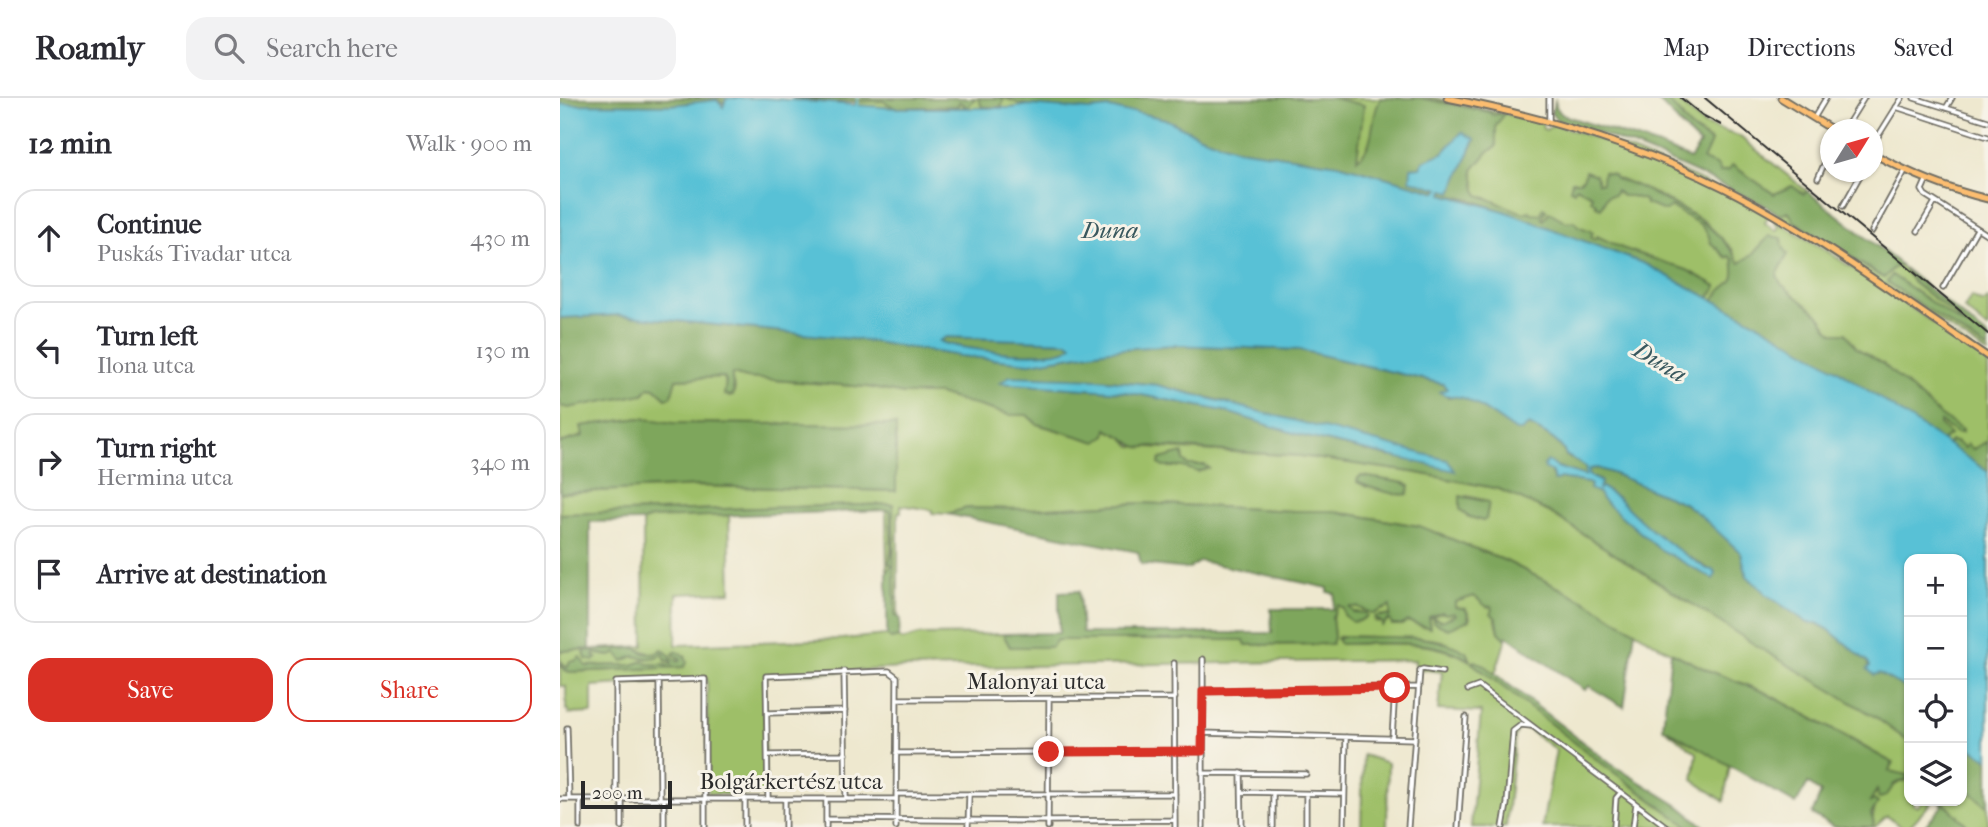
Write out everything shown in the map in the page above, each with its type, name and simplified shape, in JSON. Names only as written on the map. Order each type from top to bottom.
[{"type":"main road","points":[[1447,98],[1549,121],[1651,155],[1745,200],[1821,245],[1988,357]]},
{"type":"main road","points":[[1786,99],[1820,121]]},
{"type":"main road","points":[[1883,159],[1926,181],[1988,199]]},
{"type":"street","points":[[1549,98],[1549,121]]},
{"type":"street","points":[[1814,118],[1826,98]]},
{"type":"street","points":[[1851,119],[1864,98]]},
{"type":"street","points":[[1883,128],[1902,98]]},
{"type":"street","points":[[1914,98],[1988,121]]},
{"type":"street","points":[[1946,108],[1952,98]]},
{"type":"street","points":[[1896,107],[1988,137]]},
{"type":"street","points":[[1872,231],[1905,171]]},
{"type":"street","points":[[1818,178],[1820,174]]},
{"type":"street","points":[[1926,181],[1923,192],[1988,234]]},
{"type":"street","points":[[1843,206],[1856,182]]},
{"type":"street","points":[[1918,232],[1935,202]]},
{"type":"street","points":[[1943,288],[1978,228]]},
{"type":"street","points":[[1203,659],[1203,827]]},
{"type":"street","points":[[1174,663],[1175,827]]},
{"type":"street","points":[[1408,827],[1420,670],[1442,672]]},
{"type":"street","points":[[844,671],[846,799]]},
{"type":"street","points":[[768,799],[766,676],[889,671],[897,677],[896,827]]},
{"type":"street","points":[[616,799],[616,682],[705,678],[705,827]]},
{"type":"street","points":[[659,680],[664,827]]},
{"type":"street","points":[[1468,690],[1479,686],[1667,827]]},
{"type":"street","points":[[1203,691],[1419,687]]},
{"type":"street","points":[[1392,737],[1395,688]]},
{"type":"street","name":"Malonyai utca","points":[[897,699],[1175,698]]},
{"type":"street","points":[[1048,824],[1049,699]]},
{"type":"street","points":[[768,713],[845,711]]},
{"type":"street","points":[[1458,827],[1466,717]]},
{"type":"street","points":[[1503,827],[1513,731],[1524,724],[1535,727]]},
{"type":"street","points":[[567,728],[569,799]]},
{"type":"street","points":[[1202,733],[1415,739]]},
{"type":"street","points":[[1344,827],[1346,737]]},
{"type":"street","points":[[896,753],[1202,751]]},
{"type":"street","points":[[769,755],[846,754]]},
{"type":"street","points":[[1202,773],[1306,774]]},
{"type":"street","points":[[1241,773],[1242,827]]},
{"type":"street","points":[[1242,792],[1344,794]]},
{"type":"street","points":[[1614,827],[1616,800],[1621,792]]},
{"type":"street","points":[[1273,793],[1273,827]]},
{"type":"street","name":"Bolgárkertész utca","points":[[560,799],[846,799],[969,795],[1175,794]]},
{"type":"street","points":[[1306,794],[1306,827]]},
{"type":"street","points":[[968,827],[969,795]]},
{"type":"street","points":[[745,798],[745,827]]},
{"type":"street","points":[[580,799],[580,827]]},
{"type":"street","points":[[622,799],[622,827]]},
{"type":"street","points":[[785,799],[785,827]]},
{"type":"street","points":[[826,799],[827,827]]},
{"type":"street","points":[[1633,827],[1636,804]]},
{"type":"street","points":[[827,819],[1048,824],[1175,820]]},
{"type":"street","points":[[875,820],[875,827]]},
{"type":"street","points":[[1132,821],[1132,827]]},
{"type":"green space","points":[[560,98],[730,98],[724,104],[717,100],[671,105],[560,104]]},
{"type":"green space","points":[[792,98],[975,98],[968,107],[959,102],[958,106],[895,108],[883,101],[835,102]]},
{"type":"green space","points":[[856,98],[1392,98],[1492,115],[1490,112],[1420,98],[1434,98],[1542,122],[1543,129],[1546,130],[1553,124],[1582,133],[1663,164],[1767,214],[1765,223],[1776,231],[1779,226],[1774,223],[1776,221],[1824,249],[1988,360],[1988,472],[1761,325],[1645,264],[1055,109],[1029,105],[1012,108],[855,106]],"holes":[[[1585,172],[1597,183],[1602,183],[1603,173],[1658,195],[1704,221],[1733,250],[1736,272],[1733,258],[1711,243],[1701,225],[1671,207],[1665,211],[1646,204],[1645,200],[1622,196],[1615,190],[1607,196],[1603,205],[1596,206],[1593,195],[1576,187],[1575,183],[1584,178]]]},
{"type":"green space","points":[[978,98],[1004,98],[1001,107],[982,107]]},
{"type":"green space","points":[[1004,98],[1332,98],[1364,105],[1357,159],[1368,147],[1381,98],[1420,98],[1490,112],[1493,115],[1504,113],[1496,126],[1496,147],[1487,153],[1473,170],[1479,195],[1523,213],[1530,211],[1541,214],[1543,208],[1546,210],[1542,218],[1544,220],[1549,212],[1567,222],[1574,221],[1578,226],[1593,232],[1591,237],[1595,239],[1597,236],[1622,248],[1687,270],[1717,286],[1709,298],[1645,264],[1472,200],[1443,194],[1444,190],[1452,191],[1475,140],[1454,141],[1443,153],[1423,161],[1420,167],[1411,168],[1411,176],[1440,190],[1438,192],[1338,164],[1238,149],[1200,136],[1165,119],[1135,112],[1110,108],[1055,109],[1020,104]]},
{"type":"green space","points":[[1654,98],[1670,103],[1690,128],[1711,142],[1703,160],[1718,166],[1720,172],[1729,170],[1732,165],[1774,194],[1792,186],[1804,194],[1807,191],[1901,265],[1893,268],[1884,278],[1794,221],[1788,211],[1779,215],[1762,204],[1689,170],[1624,143],[1557,120],[1551,113],[1555,101],[1557,110],[1563,115],[1659,146],[1690,159],[1700,144]]},
{"type":"green space","points":[[1662,98],[1675,98],[1704,125],[1739,136],[1807,191],[1804,195],[1774,194],[1732,165],[1729,170],[1719,172],[1711,163],[1702,160],[1711,141],[1688,126],[1680,113]]},
{"type":"green space","points":[[1585,171],[1596,175],[1598,183],[1602,183],[1603,172],[1614,175],[1616,179],[1639,187],[1686,211],[1720,237],[1740,263],[1753,254],[1769,236],[1782,238],[1783,247],[1788,254],[1777,275],[1781,284],[1819,315],[1829,329],[1834,333],[1846,333],[1857,348],[1882,363],[1940,415],[1962,430],[1962,433],[1956,433],[1940,422],[1950,435],[1941,441],[1835,368],[1713,300],[1733,280],[1733,259],[1729,256],[1727,258],[1711,243],[1701,225],[1671,207],[1665,211],[1646,204],[1644,200],[1622,196],[1616,190],[1614,195],[1607,196],[1601,208],[1596,206],[1591,200],[1592,195],[1576,187],[1574,191],[1570,189],[1572,181],[1580,181]]},
{"type":"green space","points":[[1785,211],[1793,216],[1794,222],[1884,278],[1893,268],[1901,265],[1914,283],[1968,328],[1893,276],[1887,282],[1988,350],[1988,354],[1779,215]]},
{"type":"green space","points":[[1904,268],[1988,337],[1988,350],[1887,282],[1892,275],[1968,328],[1914,283]]},
{"type":"green space","points":[[1971,297],[1983,303],[1988,299],[1988,329],[1964,309]]},
{"type":"green space","points":[[619,315],[862,340],[960,356],[1030,363],[1109,350],[1174,345],[1300,350],[1443,384],[1448,397],[1463,397],[1524,427],[1529,425],[1550,438],[1560,446],[1566,456],[1586,467],[1586,476],[1552,465],[1550,471],[1554,481],[1560,478],[1588,483],[1591,485],[1590,489],[1599,493],[1602,499],[1658,548],[1713,579],[1710,570],[1659,538],[1633,516],[1617,497],[1603,488],[1599,489],[1599,480],[1587,475],[1589,469],[1597,468],[1612,473],[1683,503],[1701,515],[1741,553],[1747,576],[1767,594],[1808,623],[1816,623],[1828,629],[1868,662],[1869,668],[1875,673],[1904,687],[1904,738],[1874,716],[1760,648],[1549,512],[1499,489],[1418,473],[1300,456],[1139,447],[1107,429],[1106,435],[1097,442],[1037,424],[1027,415],[1010,415],[938,394],[904,394],[867,387],[747,378],[732,374],[733,396],[724,395],[724,377],[676,379],[671,397],[666,398],[655,388],[649,387],[643,394],[568,408],[560,406],[560,318]],"holes":[[[1098,379],[1157,385],[1222,401],[1391,457],[1303,436],[1224,411],[1126,392],[1001,383]]]},
{"type":"green space","points":[[946,337],[1068,342],[1072,345],[1049,353],[1008,353],[965,348],[939,341]]},
{"type":"green space","points":[[732,374],[747,378],[867,387],[904,394],[938,394],[1009,415],[1027,415],[1037,424],[1097,442],[1106,435],[1107,429],[1123,437],[1131,446],[1300,456],[1418,473],[1499,489],[1549,512],[1760,648],[1874,716],[1904,738],[1904,774],[1889,771],[1893,764],[1764,692],[1705,669],[1661,647],[1589,603],[1506,561],[1419,526],[1332,511],[1142,503],[1028,509],[967,508],[947,514],[901,505],[901,512],[898,512],[898,617],[895,617],[893,504],[560,514],[560,493],[698,486],[896,491],[896,426],[674,423],[640,418],[581,426],[584,436],[560,443],[560,406],[643,394],[649,387],[655,388],[666,398],[670,397],[676,379],[724,377],[729,397],[733,396],[735,388],[731,380]],"holes":[[[1362,476],[1404,483],[1387,491],[1365,486]],[[1467,496],[1485,500],[1487,506],[1483,521],[1467,516],[1460,509]]]},
{"type":"green space","points":[[640,418],[674,423],[896,425],[896,491],[698,486],[560,493],[560,443],[583,436],[581,426]]},
{"type":"green space","points":[[1950,441],[1965,448],[1967,444],[1973,449],[1988,441],[1988,472],[1947,445]]},
{"type":"green space","points":[[1183,453],[1184,461],[1188,465],[1205,465],[1209,468],[1198,472],[1183,467],[1163,467],[1159,464],[1160,459]]},
{"type":"green space","points":[[1362,476],[1404,483],[1410,486],[1408,494],[1390,493],[1357,482]]},
{"type":"green space","points":[[1460,496],[1489,502],[1486,519],[1483,521],[1467,516],[1460,509]]},
{"type":"green space","points":[[1142,503],[1332,511],[1419,526],[1506,561],[1589,603],[1635,631],[1624,707],[1589,686],[1585,690],[1507,636],[1506,639],[1499,632],[1497,620],[1491,613],[1492,606],[1487,607],[1474,596],[1455,602],[1455,607],[1466,609],[1469,620],[1448,629],[1433,622],[1433,618],[1441,621],[1456,615],[1455,613],[1442,612],[1429,617],[1430,628],[1407,621],[1402,625],[1392,625],[1389,619],[1382,626],[1382,622],[1374,618],[1390,616],[1390,606],[1373,614],[1358,607],[1349,607],[1353,612],[1366,613],[1367,616],[1352,622],[1338,605],[1332,617],[1332,644],[1246,645],[1244,640],[1057,640],[1051,647],[1010,647],[1003,634],[1059,633],[1059,592],[1079,591],[1082,633],[1272,633],[1271,609],[1333,609],[1335,594],[1328,592],[1328,588],[1200,561],[1188,569],[1141,564],[1138,552],[947,514],[967,508],[1028,509]]},
{"type":"green space","points":[[893,504],[895,616],[900,618],[899,637],[891,639],[887,636],[887,572],[892,566],[889,563],[892,553],[890,510],[652,518],[643,521],[590,522],[590,649],[560,651],[560,514]]},
{"type":"green space","points":[[886,510],[891,511],[889,563],[892,566],[887,572]]},
{"type":"green space","points":[[729,515],[731,592],[677,594],[676,645],[887,635],[891,639],[899,637],[902,640],[919,635],[1003,634],[1010,647],[1051,647],[1056,640],[1245,640],[1246,645],[1332,644],[1332,617],[1338,605],[1360,620],[1365,618],[1366,614],[1353,612],[1349,607],[1358,607],[1373,614],[1390,606],[1390,616],[1381,615],[1375,621],[1402,621],[1423,627],[1436,614],[1455,613],[1457,615],[1441,621],[1433,618],[1454,627],[1468,621],[1470,617],[1466,609],[1455,607],[1455,602],[1474,596],[1492,605],[1499,632],[1506,639],[1495,674],[1482,664],[1474,661],[1472,663],[1689,827],[1542,827],[1556,750],[1523,726],[1515,736],[1506,827],[1471,827],[1481,712],[1438,710],[1442,672],[1420,669],[1415,665],[1415,660],[902,668],[766,676],[765,795],[757,795],[756,786],[734,785],[734,794],[708,794],[707,679],[592,686],[592,713],[569,714],[569,710],[566,710],[566,686],[560,686],[560,664],[564,670],[570,672],[684,667],[686,659],[678,653],[681,659],[676,661],[662,649],[656,654],[636,649],[610,648],[644,646],[643,521],[652,518]],"holes":[[[1338,637],[1431,639],[1466,652],[1470,661],[1456,654],[1424,646],[1390,643],[1340,644]]]},
{"type":"green space","points":[[1346,636],[1407,637],[1437,641],[1466,652],[1470,661],[1457,653],[1425,645],[1340,644],[1337,639]]},
{"type":"green space","points":[[608,648],[584,651],[587,657],[596,656],[593,656],[593,653],[608,656],[618,653],[646,659],[663,653],[672,664],[646,664],[643,661],[632,665],[586,666],[584,662],[570,661],[567,668],[560,660],[560,651]]},
{"type":"green space","points":[[636,648],[644,653],[655,654],[662,649],[678,662],[681,659],[673,654],[676,651],[685,656],[687,663],[684,667],[570,672],[564,670],[560,660],[567,668],[570,661],[580,657],[586,666],[632,665],[643,661],[647,664],[672,664],[671,660],[666,661],[663,653],[653,658],[634,656],[623,661],[617,653],[611,656],[594,653],[593,656],[597,658],[593,661],[586,659],[584,651]]},
{"type":"green space","points":[[1671,652],[1705,669],[1764,692],[1893,763],[1889,771],[1904,774],[1904,780],[1894,784],[1884,797],[1878,798],[1877,790],[1869,803],[1874,800],[1878,803],[1871,814],[1874,823],[1872,827],[1834,827],[1812,814],[1821,793],[1808,783],[1796,804],[1663,727]]},
{"type":"green space","points":[[1474,661],[1482,664],[1611,764],[1682,808],[1705,827],[1689,827],[1600,762],[1472,663]]},
{"type":"green space","points":[[1663,728],[1730,764],[1724,801],[1693,780],[1697,753]]},
{"type":"green space","points":[[1967,745],[1988,759],[1988,807],[1967,789]]},
{"type":"green space","points":[[1363,755],[1388,763],[1387,827],[1361,827]]},
{"type":"green space","points":[[1904,782],[1904,806],[1928,806],[1909,827],[1901,827],[1887,816],[1875,827],[1871,827],[1875,807],[1868,804],[1878,789],[1878,798]]},
{"type":"green space","points":[[1967,789],[1988,807],[1988,827],[1969,827],[1947,806],[1967,806]]},
{"type":"green space","points":[[1942,806],[1947,806],[1969,827],[1924,827]]},
{"type":"water","name":"Duna","points":[[730,98],[765,98],[895,108],[1012,108],[1029,105],[1090,110],[1110,108],[1165,119],[1200,136],[1238,149],[1338,164],[1437,192],[1440,189],[1410,180],[1411,168],[1420,167],[1423,161],[1443,153],[1462,132],[1475,139],[1452,192],[1444,190],[1443,194],[1504,211],[1645,264],[1761,325],[1835,368],[1988,472],[1988,759],[1967,745],[1967,554],[1904,554],[1904,687],[1879,673],[1874,675],[1867,669],[1870,666],[1868,662],[1828,629],[1817,623],[1808,623],[1767,595],[1747,576],[1741,553],[1684,503],[1612,473],[1597,468],[1589,469],[1588,475],[1601,482],[1599,489],[1602,487],[1618,498],[1672,545],[1707,569],[1713,570],[1716,574],[1713,579],[1658,548],[1602,499],[1599,493],[1590,489],[1591,485],[1588,483],[1560,478],[1554,481],[1552,472],[1545,469],[1547,461],[1585,476],[1586,467],[1566,455],[1560,445],[1550,437],[1529,425],[1516,431],[1466,399],[1439,392],[1447,389],[1443,384],[1300,350],[1174,345],[1109,350],[1030,363],[960,356],[862,340],[619,315],[560,318],[560,104],[671,105],[717,100],[723,107],[726,99]],"holes":[[[946,337],[1068,342],[1072,345],[1064,350],[1030,354],[986,351],[939,341]]]},
{"type":"water","points":[[1010,376],[1098,379],[1157,385],[1447,460],[1455,471],[1303,436],[1224,411],[1126,392],[1000,383]]},
{"type":"waterway","points":[[856,107],[858,98]]},
{"type":"railway","points":[[1681,98],[1702,115],[1721,125]]},
{"type":"railway","points":[[1705,98],[1988,334]]},
{"type":"route","points":[[1049,752],[1202,751],[1203,691],[1395,688]]}]
